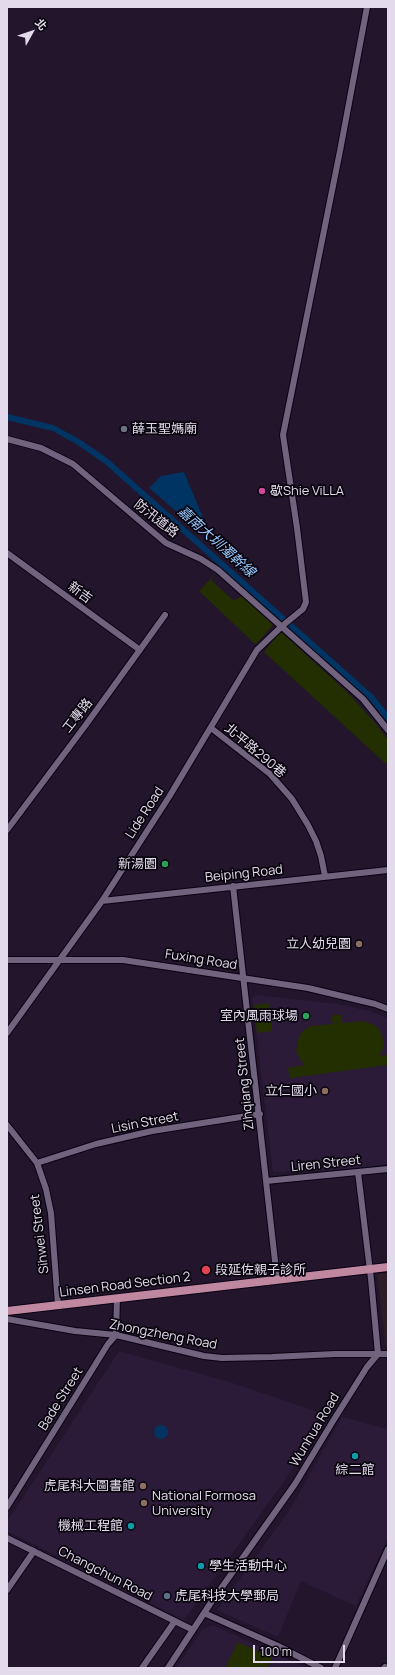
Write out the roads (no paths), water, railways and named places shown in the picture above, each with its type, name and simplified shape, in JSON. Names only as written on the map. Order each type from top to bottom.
[{"type":"main road","name":"Linsen Road Section 2","points":[[7,1311],[388,1267]]},
{"type":"street","name":"Lide Road","points":[[7,1033],[102,901],[169,797],[257,650],[282,626],[303,609],[306,602],[292,490],[282,435],[340,151],[367,7]]},
{"type":"street","name":"防汛道路","points":[[7,439],[24,442],[41,448],[56,454],[73,464],[166,543],[201,559],[218,570],[362,699],[388,730]]},
{"type":"street","name":"新吉","points":[[7,553],[140,650]]},
{"type":"street","name":"工專路","points":[[7,830],[85,726],[165,615]]},
{"type":"street","name":"北平路290巷","points":[[211,728],[270,774],[292,799],[316,841],[325,876]]},
{"type":"street","name":"Beiping Road","points":[[102,901],[388,870]]},
{"type":"street","name":"Zihqiang Street","points":[[233,886],[260,1114],[277,1279]]},
{"type":"street","name":"Fuxing Road","points":[[7,960],[123,960],[308,988],[375,1004],[388,1009]]},
{"type":"street","name":"Lisin Street","points":[[37,1163],[96,1144],[152,1131],[260,1114]]},
{"type":"street","name":"Sihwei Street","points":[[7,1125],[37,1163],[46,1189],[51,1213],[58,1305]]},
{"type":"street","name":"Liren Street","points":[[266,1181],[388,1169]]},
{"type":"street","points":[[358,1172],[370,1269],[378,1354]]},
{"type":"street","points":[[116,1336],[117,1298]]},
{"type":"street","name":"Zhongzheng Road","points":[[7,1319],[75,1331],[116,1336],[204,1356],[222,1358],[388,1354]]},
{"type":"street","name":"Bade Street","points":[[7,1507],[108,1344],[116,1336]]},
{"type":"street","name":"Wunhua Road","points":[[168,1668],[204,1613],[295,1484],[332,1421],[367,1367],[378,1354]]},
{"type":"street","name":"Changchun Road","points":[[7,1538],[193,1630]]},
{"type":"street","points":[[335,1668],[388,1549]]},
{"type":"street","points":[[7,1590],[34,1551]]},
{"type":"street","points":[[204,1613],[278,1646],[321,1668]]},
{"type":"street","points":[[142,1668],[174,1621]]},
{"type":"water","points":[[184,472],[204,520],[200,523],[178,513],[149,488],[161,476]]},
{"type":"water","points":[[158,1425],[164,1425],[168,1429],[168,1435],[164,1439],[158,1439],[154,1435],[154,1429]]},
{"type":"waterway","name":"嘉南大圳濁幹線","points":[[7,417],[53,428],[80,443],[106,461],[371,697],[388,718]]},
{"type":"place","name":"薛玉聖媽廟","points":[[124,429]]},
{"type":"place","name":"歇Shie ViLLA","points":[[262,491]]},
{"type":"place","name":"新湯園","points":[[165,864]]},
{"type":"place","name":"立人幼兒園","points":[[359,944]]},
{"type":"place","name":"室內風雨球場","points":[[306,1016]]},
{"type":"place","name":"立仁國小","points":[[325,1091]]},
{"type":"place","name":"段延佐親子診所","points":[[206,1270]]},
{"type":"place","name":"綜二館","points":[[355,1456]]},
{"type":"place","name":"虎尾科大圖書館","points":[[143,1486]]},
{"type":"place","name":"National Formosa University","points":[[144,1503]]},
{"type":"place","name":"機械工程館","points":[[131,1526]]},
{"type":"place","name":"學生活動中心","points":[[201,1566]]},
{"type":"place","name":"虎尾科技大學郵局","points":[[167,1596]]}]
